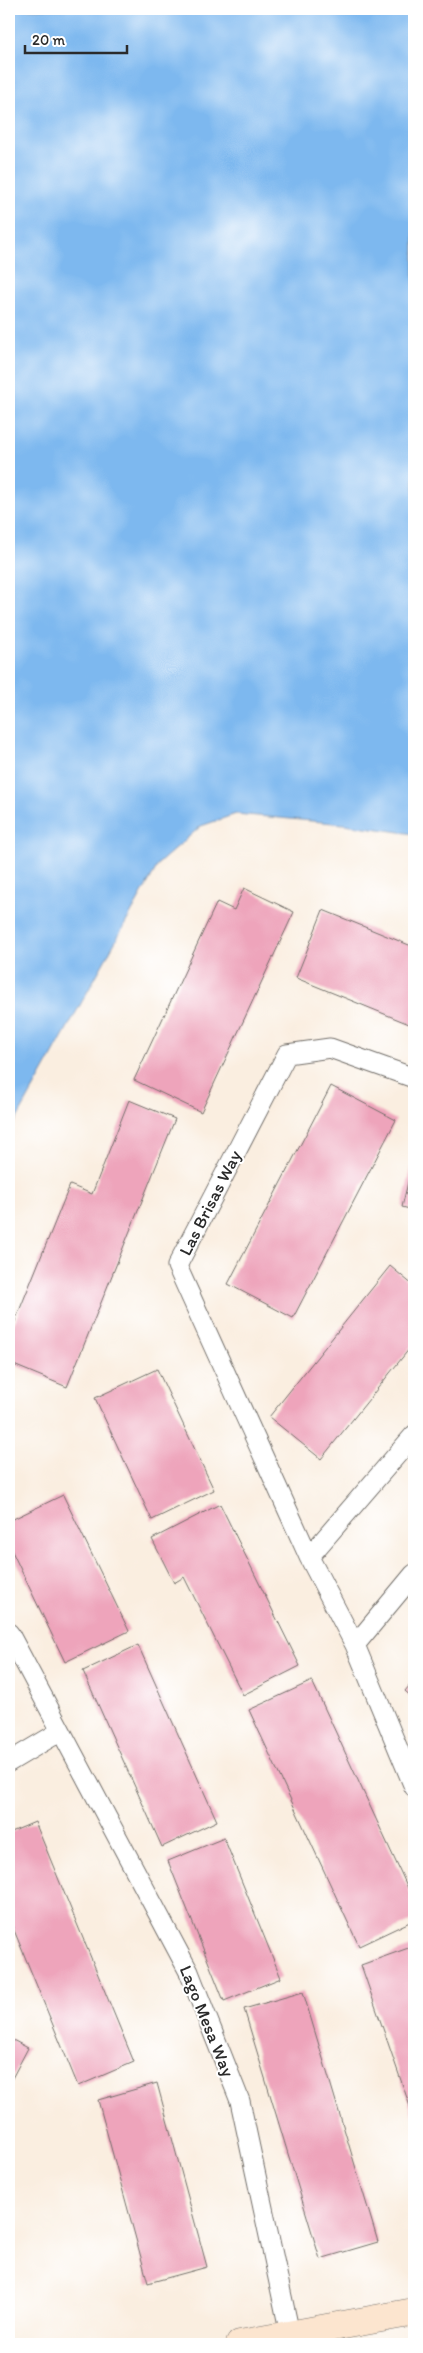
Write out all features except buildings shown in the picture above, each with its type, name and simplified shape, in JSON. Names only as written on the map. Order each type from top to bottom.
[{"type":"street","points":[[240,2344],[414,2312]]},
{"type":"lane","name":"Las Brisas Way","points":[[414,1078],[330,1048],[287,1054],[177,1266],[309,1557],[355,1645],[414,1787]]},
{"type":"lane","points":[[309,1557],[414,1435]]},
{"type":"lane","points":[[355,1645],[414,1574]]},
{"type":"lane","name":"Lago Mesa Way","points":[[9,1633],[189,1972],[240,2100],[290,2334]]},
{"type":"lane","points":[[9,1762],[61,1731]]},
{"type":"water","points":[[9,9],[414,9],[414,834],[344,824],[236,814],[201,826],[159,863],[9,1133]]}]
